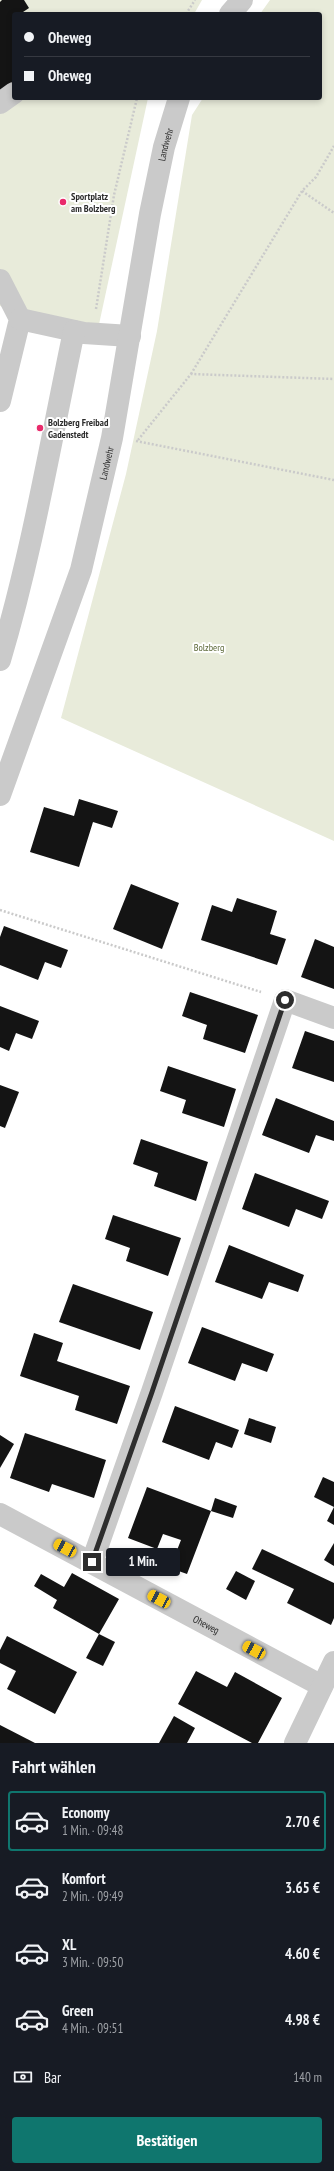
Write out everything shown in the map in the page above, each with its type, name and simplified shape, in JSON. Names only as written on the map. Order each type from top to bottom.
[{"type":"street","points":[[232,12],[242,0]]},
{"type":"street","points":[[0,103],[12,94]]},
{"type":"street","name":"Landwehr","points":[[0,792],[81,570],[112,438],[150,214],[164,147],[178,100]]},
{"type":"street","points":[[0,280],[20,319],[0,401]]},
{"type":"street","points":[[20,319],[74,331],[130,336]]},
{"type":"street","points":[[0,660],[9,631],[32,531],[74,331]]},
{"type":"street","points":[[92,1562],[152,1392],[285,1000],[334,1018]]},
{"type":"street","name":"Oheweg","points":[[0,1514],[322,1686]]},
{"type":"street","points":[[295,1743],[334,1662]]},
{"type":"path","points":[[187,12],[195,0]]},
{"type":"path","points":[[97,334],[96,305],[114,195],[137,100]]},
{"type":"path","points":[[137,441],[191,374],[302,191],[316,177],[334,146]]},
{"type":"path","points":[[302,191],[334,212]]},
{"type":"path","points":[[191,374],[334,379]]},
{"type":"path","points":[[112,438],[137,441],[334,480]]},
{"type":"path","points":[[0,910],[285,1000]]},
{"type":"green space","name":"Sportplatz am Bolzberg","points":[[0,0],[202,0],[195,12],[12,12],[12,100],[148,100],[98,329],[0,306]]},
{"type":"green space","name":"Bolzberg","points":[[270,0],[334,0],[334,841],[61,718],[126,474],[157,331],[192,115],[202,100],[322,100],[322,12],[261,12]]},
{"type":"building","points":[[2,0],[24,0],[29,8],[23,12],[12,12],[12,83],[0,92],[0,2]]},
{"type":"building","points":[[79,799],[118,811],[112,828],[93,822],[79,867],[30,852],[44,807],[74,816]]},
{"type":"building","points":[[131,884],[179,903],[162,949],[113,929]]},
{"type":"building","points":[[237,898],[277,911],[270,934],[286,939],[277,965],[201,940],[212,905],[232,912]]},
{"type":"building","points":[[4,926],[68,950],[61,968],[45,962],[38,980],[0,965],[0,937]]},
{"type":"building","points":[[315,939],[334,947],[334,989],[301,977]]},
{"type":"building","points":[[190,992],[258,1015],[245,1053],[203,1039],[207,1025],[182,1016]]},
{"type":"building","points":[[0,1006],[39,1021],[32,1039],[16,1033],[9,1051],[0,1047]]},
{"type":"building","points":[[305,1031],[334,1041],[334,1082],[292,1068]]},
{"type":"building","points":[[168,1066],[236,1089],[224,1127],[182,1113],[186,1100],[160,1091]]},
{"type":"building","points":[[0,1085],[19,1092],[5,1128],[0,1126]]},
{"type":"building","points":[[276,1098],[334,1121],[334,1141],[316,1135],[309,1153],[262,1135]]},
{"type":"building","points":[[141,1139],[208,1162],[196,1201],[154,1186],[158,1173],[133,1164]]},
{"type":"building","points":[[255,1173],[329,1201],[322,1219],[296,1209],[289,1227],[242,1209]]},
{"type":"building","points":[[113,1215],[181,1238],[168,1276],[126,1261],[130,1248],[105,1239]]},
{"type":"building","points":[[229,1245],[304,1275],[298,1292],[269,1282],[262,1299],[215,1282]]},
{"type":"building","points":[[73,1284],[153,1312],[140,1350],[59,1322]]},
{"type":"building","points":[[202,1327],[274,1354],[267,1372],[242,1363],[235,1381],[188,1363]]},
{"type":"building","points":[[34,1333],[63,1343],[57,1361],[130,1386],[117,1424],[75,1410],[79,1396],[20,1376]]},
{"type":"building","points":[[175,1406],[239,1430],[232,1448],[216,1442],[209,1460],[162,1442]]},
{"type":"building","points":[[249,1418],[276,1427],[271,1443],[244,1434]]},
{"type":"building","points":[[25,1433],[106,1460],[94,1498],[52,1484],[49,1492],[10,1478]]},
{"type":"building","points":[[0,1435],[14,1444],[0,1468]]},
{"type":"building","points":[[323,1477],[334,1482],[334,1507],[314,1497]]},
{"type":"building","points":[[147,1487],[211,1511],[187,1574],[170,1568],[181,1540],[163,1534],[157,1549],[128,1538]]},
{"type":"building","points":[[215,1498],[237,1506],[233,1518],[211,1511]]},
{"type":"building","points":[[334,1507],[334,1525],[327,1521]]},
{"type":"building","points":[[334,1543],[334,1566],[324,1560]]},
{"type":"building","points":[[262,1549],[334,1583],[334,1618],[331,1625],[287,1603],[294,1589],[252,1569]]},
{"type":"building","points":[[236,1571],[255,1581],[246,1600],[226,1589]]},
{"type":"building","points":[[72,1573],[119,1599],[99,1634],[53,1608],[57,1600],[34,1586],[41,1574],[64,1587]]},
{"type":"building","points":[[99,1634],[115,1642],[103,1666],[86,1658]]},
{"type":"building","points":[[7,1636],[77,1672],[55,1714],[7,1689],[16,1671],[0,1663],[0,1650]]},
{"type":"building","points":[[196,1671],[227,1687],[235,1672],[282,1698],[258,1743],[252,1743],[178,1704]]},
{"type":"building","points":[[174,1716],[195,1728],[187,1743],[159,1743]]},
{"type":"building","points":[[0,1725],[35,1743],[0,1743]]},
{"type":"place","name":"Sportplatz am Bolzberg","points":[[63,202]]},
{"type":"place","name":"Bolzberg Freibad Gadenstedt","points":[[40,428]]},
{"type":"route","points":[[92,1562],[152,1392],[285,1000]]}]
